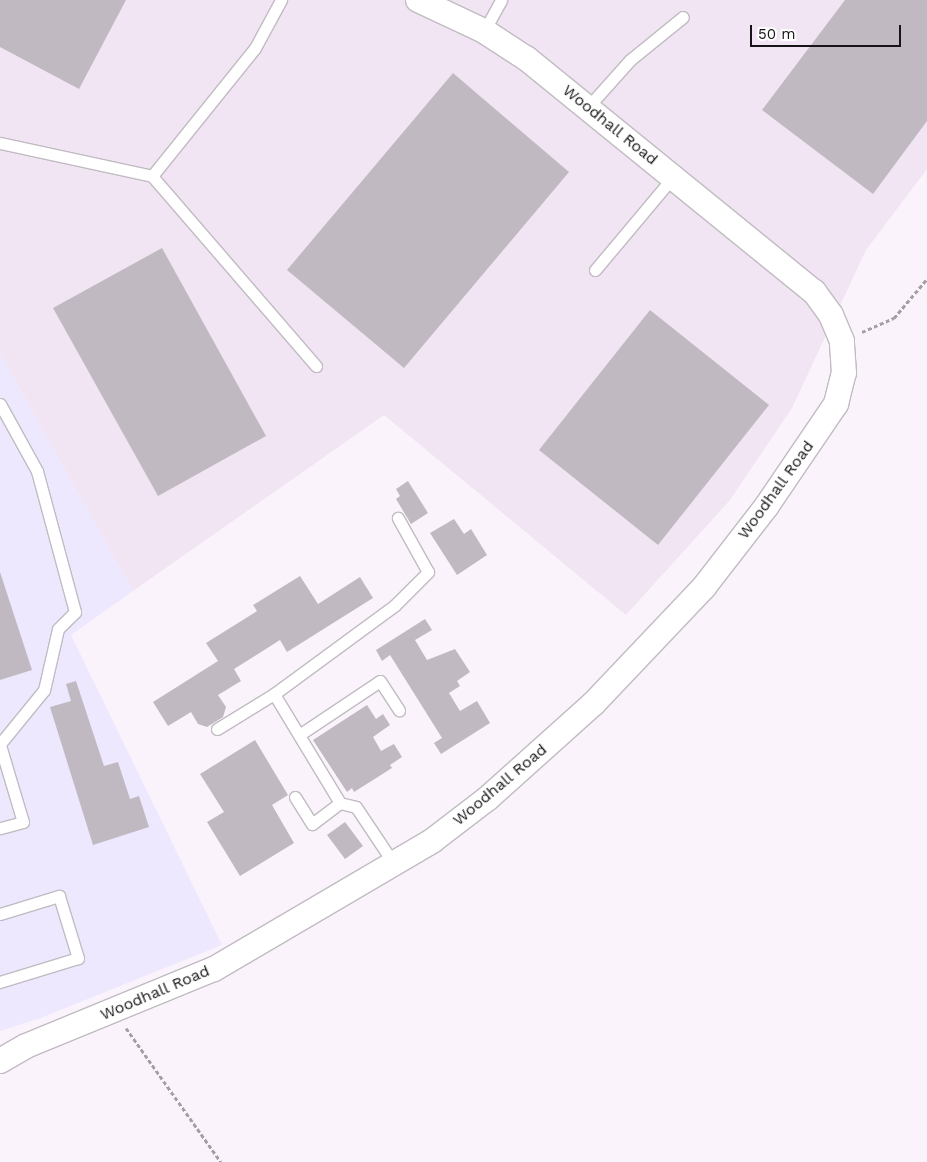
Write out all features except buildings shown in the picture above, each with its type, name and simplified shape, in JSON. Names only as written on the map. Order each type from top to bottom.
[{"type":"street","name":"Woodhall Road","points":[[0,1061],[26,1046],[214,969],[432,841],[487,799],[594,703],[704,587],[829,418],[842,389],[845,357],[842,341],[831,314],[814,292],[588,107],[506,43],[418,0]]},
{"type":"lane","points":[[152,176],[255,48],[282,0]]},
{"type":"lane","points":[[484,31],[501,0]]},
{"type":"lane","points":[[588,107],[630,60],[683,17]]},
{"type":"lane","points":[[0,143],[152,176],[316,366]]},
{"type":"lane","points":[[595,270],[673,177]]},
{"type":"lane","points":[[0,404],[37,472],[75,612],[58,629],[44,690],[0,744],[23,822],[0,828]]},
{"type":"lane","points":[[217,729],[274,694],[395,605],[428,572],[398,518]]},
{"type":"lane","points":[[299,735],[380,682],[399,710]]},
{"type":"lane","points":[[274,694],[340,803],[356,807],[394,864]]},
{"type":"lane","points":[[295,798],[312,824],[340,803]]},
{"type":"lane","points":[[0,914],[59,896],[78,958],[0,982]]},
{"type":"path","points":[[842,341],[894,318],[927,279]]},
{"type":"path","points":[[114,1011],[221,1162]]},
{"type":"shaded area","points":[[0,0],[927,0],[927,169],[866,250],[792,408],[730,500],[626,615],[384,415],[133,591],[0,353]]},
{"type":"shaded area","points":[[0,353],[133,591],[71,635],[222,945],[38,1019],[0,1031]]}]
